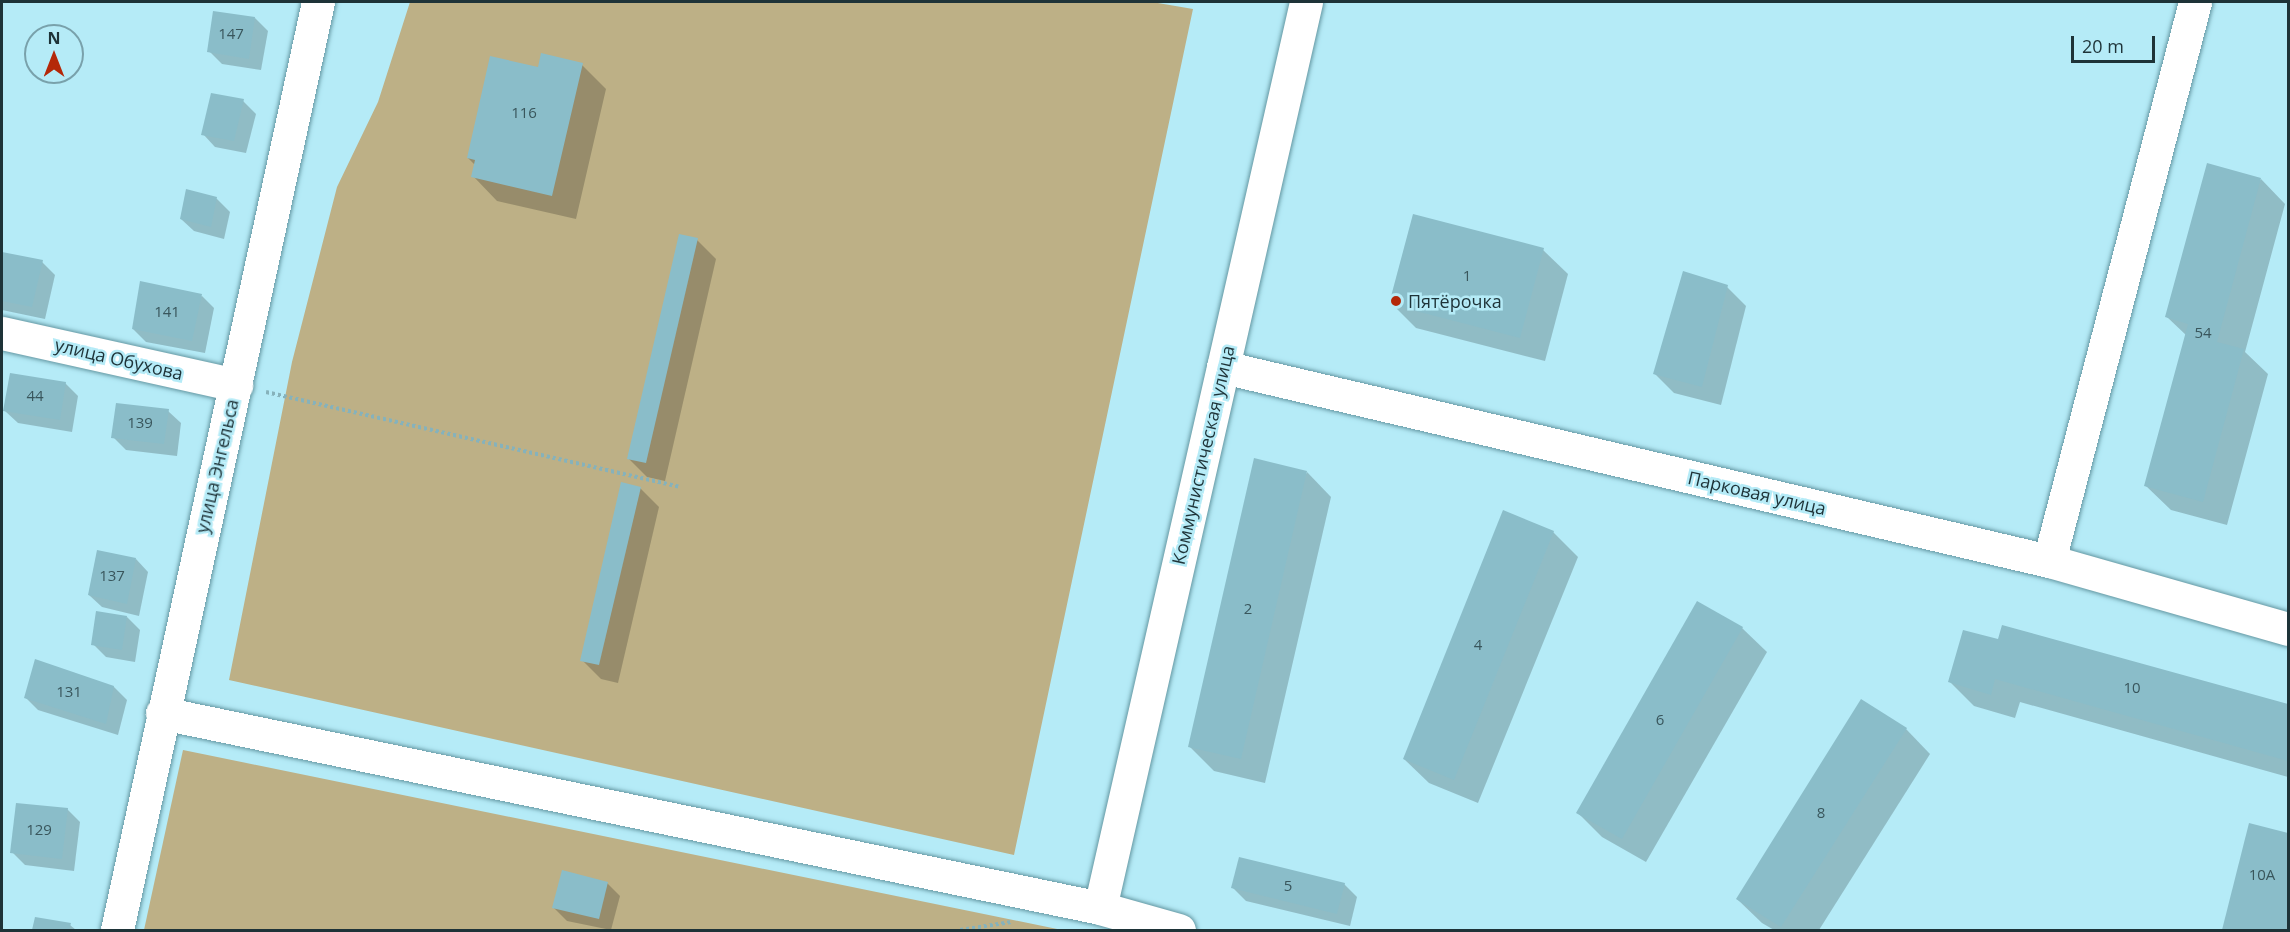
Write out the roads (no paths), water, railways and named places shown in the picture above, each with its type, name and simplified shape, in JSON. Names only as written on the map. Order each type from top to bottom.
[{"type":"street","name":"улица Энгельса","points":[[117,930],[162,713],[236,385],[318,2]]},
{"type":"street","name":"Коммунистическая улица","points":[[1100,908],[1306,2]]},
{"type":"street","points":[[2049,561],[2196,2]]},
{"type":"street","name":"улица Обухова","points":[[2,333],[236,385]]},
{"type":"street","name":"Парковая улица","points":[[1223,367],[2049,561],[2289,629]]},
{"type":"street","points":[[162,713],[1100,908],[1179,930]]},
{"type":"place","name":"Пятёрочка","points":[[1396,301]]}]
